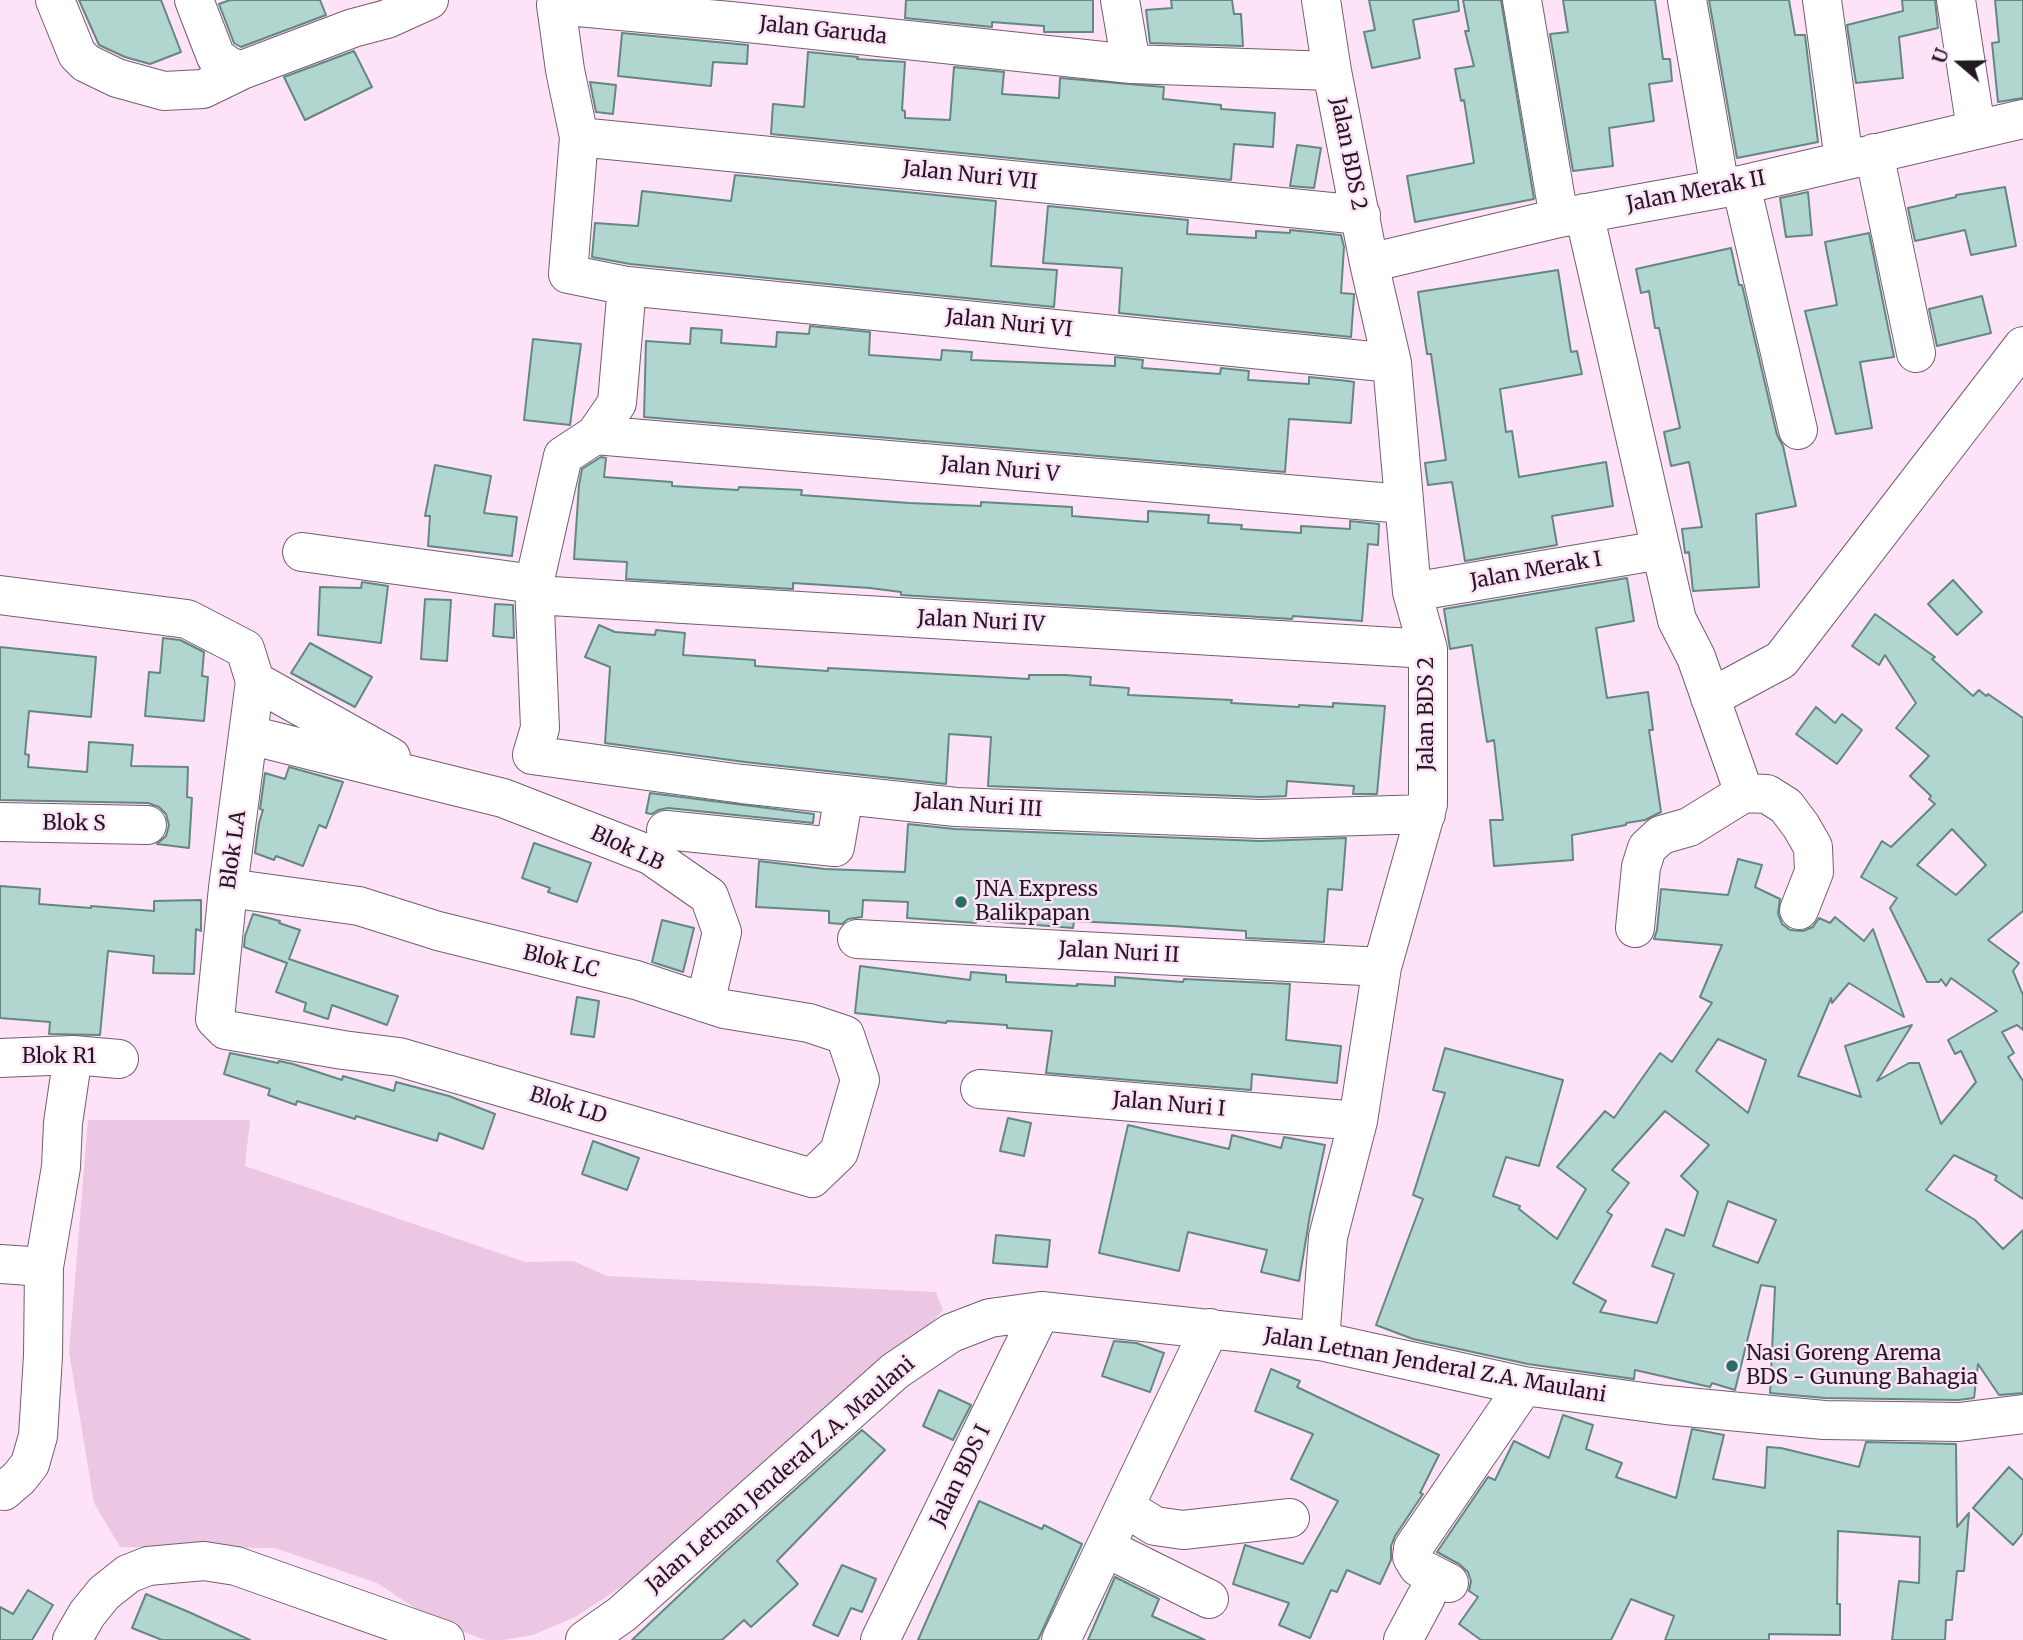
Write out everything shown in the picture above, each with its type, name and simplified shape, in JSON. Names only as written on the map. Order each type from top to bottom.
[{"type":"street","points":[[55,0],[77,54],[86,63],[117,78],[164,91],[203,89],[236,68],[353,28],[383,9],[429,0]]},
{"type":"street","points":[[194,0],[216,57],[236,68]]},
{"type":"street","points":[[1120,0],[1131,64],[1332,71]]},
{"type":"street","name":"Jalan BDS 2","points":[[1320,1341],[1328,1237],[1358,1121],[1382,967],[1426,814],[1428,649],[1412,592],[1392,363],[1369,263],[1321,0]]},
{"type":"street","points":[[1522,0],[1571,215],[1661,550],[1677,620],[1696,657],[1744,793]]},
{"type":"street","points":[[1687,0],[1731,187],[1798,429]]},
{"type":"street","points":[[1822,0],[1859,157],[1916,353]]},
{"type":"street","points":[[1956,0],[1976,129]]},
{"type":"street","name":"Jalan Garuda","points":[[579,137],[570,100],[556,5],[744,22],[1131,64]]},
{"type":"street","name":"Jalan Merak II","points":[[1369,263],[1571,215],[1731,187],[1976,129],[2021,130]]},
{"type":"street","name":"Jalan Nuri VII","points":[[579,137],[1361,215]]},
{"type":"street","name":"Jalan Nuri VI","points":[[579,137],[568,274],[627,286],[1392,363]]},
{"type":"street","points":[[535,589],[563,456],[595,435],[617,403],[627,286]]},
{"type":"street","points":[[1710,698],[1781,660],[2023,346]]},
{"type":"street","name":"Jalan Nuri V","points":[[595,435],[1404,504]]},
{"type":"street","name":"Jalan Merak I","points":[[1412,592],[1661,550]]},
{"type":"street","name":"Jalan Nuri IV","points":[[302,552],[535,589],[1428,649]]},
{"type":"street","name":"Jalan Nuri III","points":[[535,589],[540,728],[532,755],[742,784],[956,807],[1261,819],[1426,814]]},
{"type":"street","points":[[0,595],[187,620],[244,649],[255,681]]},
{"type":"street","name":"Blok LA","points":[[215,1019],[228,888],[255,681]]},
{"type":"street","name":"Blok LB","points":[[255,681],[433,780]]},
{"type":"street","name":"Blok LB","points":[[249,735],[503,798],[650,855],[709,897],[722,932],[705,1003]]},
{"type":"street","points":[[1635,928],[1641,867],[1647,848],[1661,835],[1689,827],[1744,793],[1767,794],[1786,806],[1813,847],[1814,872],[1799,910]]},
{"type":"street","points":[[666,830],[835,847],[844,795]]},
{"type":"street","name":"Blok S","points":[[0,822],[147,825]]},
{"type":"street","name":"Blok LC","points":[[228,888],[359,906],[438,931],[636,980],[724,1009],[809,1023],[845,1035],[860,1080]]},
{"type":"street","name":"Jalan Nuri II","points":[[857,939],[1382,967]]},
{"type":"street","name":"Blok LD","points":[[215,1019],[226,1030],[331,1048],[399,1056],[812,1178],[839,1152],[860,1080]]},
{"type":"street","points":[[2,1490],[19,1478],[30,1464],[38,1436],[43,1356],[44,1268],[61,1167],[63,1124],[73,1055]]},
{"type":"street","name":"Blok R1","points":[[0,1058],[73,1055],[118,1059]]},
{"type":"street","name":"Jalan Nuri I","points":[[981,1089],[1358,1121]]},
{"type":"street","points":[[0,1265],[44,1268]]},
{"type":"street","name":"Jalan Letnan Jenderal Z.A. Maulani","points":[[585,1640],[622,1614],[895,1371],[951,1334],[990,1318],[1041,1311],[1320,1341],[1524,1386],[1666,1405],[1824,1420],[1959,1422],[2023,1414]]},
{"type":"street","name":"Jalan BDS I","points":[[880,1640],[1041,1311]]},
{"type":"street","points":[[1061,1640],[1210,1328]]},
{"type":"street","points":[[1403,1640],[1438,1590],[1412,1557],[1413,1548],[1524,1386]]},
{"type":"street","points":[[1126,1508],[1156,1526],[1183,1531],[1290,1518]]},
{"type":"street","points":[[1106,1548],[1209,1598]]},
{"type":"street","points":[[72,1640],[87,1614],[104,1593],[128,1574],[148,1566],[204,1561],[236,1566],[445,1640]]},
{"type":"shaded area","points":[[88,1120],[250,1120],[245,1166],[525,1262],[573,1261],[607,1276],[936,1292],[943,1310],[920,1336],[632,1580],[575,1617],[533,1635],[485,1640],[433,1620],[377,1583],[275,1548],[120,1547],[94,1503],[69,1352]]},
{"type":"building","points":[[79,0],[161,0],[181,52],[150,64],[125,57],[99,45]]},
{"type":"building","points":[[230,0],[320,0],[326,15],[241,47],[234,43],[219,4]]},
{"type":"building","points":[[906,0],[1093,0],[1093,32],[1044,32],[1044,26],[992,22],[992,27],[905,18]]},
{"type":"building","points":[[1171,0],[1232,0],[1234,14],[1241,14],[1243,46],[1150,43],[1146,10],[1172,8]]},
{"type":"building","points":[[1369,0],[1458,0],[1459,11],[1413,20],[1420,58],[1372,68],[1364,32],[1375,30]]},
{"type":"building","points":[[1463,0],[1501,0],[1534,199],[1415,222],[1407,176],[1474,163],[1464,100],[1461,101],[1455,69],[1474,66],[1465,31],[1469,31]]},
{"type":"building","points":[[1563,0],[1655,0],[1663,59],[1670,59],[1672,81],[1649,84],[1654,121],[1609,128],[1613,166],[1573,171],[1550,34],[1568,32]]},
{"type":"building","points":[[1709,0],[1789,0],[1795,35],[1805,35],[1818,142],[1737,158]]},
{"type":"building","points":[[1902,0],[1935,0],[1938,28],[1899,37],[1903,78],[1856,83],[1847,25],[1903,11]]},
{"type":"building","points":[[1995,0],[2023,0],[2023,98],[1998,102],[1992,43],[1999,42]]},
{"type":"building","points":[[622,33],[748,45],[747,64],[713,62],[711,86],[618,76]]},
{"type":"building","points":[[354,51],[372,87],[305,120],[284,77]]},
{"type":"building","points":[[808,52],[905,62],[902,110],[905,111],[905,118],[950,120],[954,67],[1004,72],[1002,94],[1059,98],[1060,78],[1164,87],[1163,99],[1221,105],[1221,109],[1275,113],[1273,147],[1234,144],[1231,180],[771,134],[773,104],[804,107]]},
{"type":"building","points":[[590,82],[616,85],[613,114],[596,112]]},
{"type":"building","points":[[1297,145],[1321,148],[1314,188],[1290,186]]},
{"type":"building","points":[[735,175],[996,201],[991,266],[1057,270],[1054,307],[630,264],[592,257],[595,223],[638,226],[642,191],[731,201]]},
{"type":"building","points":[[2005,187],[2016,246],[1971,255],[1965,230],[1915,241],[1908,208],[1956,195]]},
{"type":"building","points":[[1808,192],[1812,235],[1786,237],[1780,198]]},
{"type":"building","points":[[1048,206],[1188,220],[1187,234],[1256,238],[1256,231],[1290,233],[1290,230],[1341,235],[1344,247],[1341,293],[1354,294],[1351,337],[1119,313],[1122,268],[1043,263]]},
{"type":"building","points":[[1869,233],[1894,357],[1860,362],[1872,428],[1836,434],[1805,311],[1837,305],[1825,242]]},
{"type":"building","points":[[1731,248],[1796,506],[1756,514],[1759,587],[1693,591],[1689,552],[1685,553],[1682,529],[1702,527],[1689,462],[1671,466],[1664,432],[1680,428],[1659,328],[1655,328],[1649,291],[1641,293],[1636,269]]},
{"type":"building","points":[[1558,270],[1571,352],[1577,351],[1582,374],[1500,389],[1506,432],[1512,431],[1519,477],[1606,462],[1613,506],[1552,516],[1557,545],[1465,561],[1452,482],[1428,485],[1425,463],[1446,460],[1431,354],[1427,354],[1418,292]]},
{"type":"building","points":[[1982,296],[1991,333],[1937,346],[1929,309]]},
{"type":"building","points":[[810,326],[870,332],[869,355],[941,360],[942,350],[972,352],[971,360],[1115,366],[1115,357],[1143,360],[1142,368],[1220,374],[1221,368],[1249,371],[1248,380],[1309,384],[1309,377],[1354,382],[1351,423],[1289,419],[1285,472],[644,417],[646,341],[690,344],[691,328],[722,330],[721,343],[776,347],[777,332],[809,334]]},
{"type":"building","points":[[533,339],[581,344],[570,425],[524,420]]},
{"type":"building","points":[[601,457],[606,458],[604,477],[672,482],[672,486],[802,490],[801,495],[909,503],[981,506],[981,502],[1072,507],[1072,516],[1148,522],[1148,511],[1209,515],[1208,523],[1242,525],[1241,529],[1301,533],[1301,526],[1350,529],[1350,521],[1379,524],[1378,545],[1368,544],[1362,621],[901,595],[901,592],[870,588],[793,583],[793,589],[626,579],[627,562],[574,559],[582,469]]},
{"type":"building","points":[[435,465],[491,476],[484,513],[517,517],[512,556],[428,546],[430,516],[425,516]]},
{"type":"building","points":[[1627,578],[1634,621],[1596,628],[1607,698],[1648,692],[1653,730],[1649,730],[1661,812],[1626,825],[1572,835],[1573,860],[1494,866],[1490,820],[1503,820],[1494,740],[1487,742],[1472,645],[1450,649],[1444,609]]},
{"type":"building","points":[[1953,580],[1982,612],[1957,635],[1928,604]]},
{"type":"building","points":[[362,582],[388,586],[381,643],[318,635],[320,587],[361,588]]},
{"type":"building","points":[[425,599],[451,600],[447,661],[421,659]]},
{"type":"building","points":[[495,604],[513,605],[514,638],[493,636]]},
{"type":"building","points":[[1875,614],[1935,657],[1932,659],[1973,696],[1979,690],[2023,718],[2023,911],[1988,940],[2019,963],[2013,971],[2023,995],[2023,1030],[2017,1025],[2002,1032],[2014,1053],[2008,1057],[2023,1081],[2023,1199],[1995,1180],[1997,1176],[1954,1155],[1926,1190],[1975,1220],[2003,1249],[2023,1230],[2023,1393],[1999,1395],[1978,1364],[1974,1398],[1825,1398],[1770,1393],[1775,1287],[1761,1285],[1735,1390],[1712,1383],[1710,1387],[1635,1370],[1634,1379],[1528,1364],[1413,1339],[1376,1325],[1423,1199],[1413,1195],[1445,1093],[1433,1090],[1445,1048],[1563,1080],[1539,1166],[1506,1157],[1493,1196],[1520,1206],[1519,1209],[1557,1239],[1586,1189],[1557,1167],[1605,1111],[1614,1118],[1660,1053],[1672,1062],[1712,1003],[1700,997],[1722,945],[1654,939],[1661,889],[1728,895],[1738,859],[1762,865],[1755,887],[1780,899],[1778,914],[1782,924],[1790,930],[1803,931],[1813,927],[1819,918],[1830,923],[1835,917],[1864,941],[1873,929],[1904,1017],[1849,983],[1832,1003],[1831,998],[1798,1076],[1861,1097],[1845,1046],[1912,1025],[1877,1081],[1909,1063],[1919,1063],[1941,1124],[1976,1082],[1961,1051],[1955,1054],[1948,1040],[1997,1011],[1951,978],[1946,986],[1941,979],[1939,982],[1927,982],[1890,908],[1897,898],[1861,877],[1882,841],[1891,847],[1935,804],[1929,799],[1931,796],[1910,776],[1929,756],[1896,728],[1916,703],[1885,655],[1879,665],[1852,646]],"holes":[[[1952,829],[1986,865],[1956,895],[1917,865]],[[1718,1039],[1766,1060],[1748,1113],[1696,1071]],[[1665,1111],[1709,1145],[1681,1176],[1698,1192],[1684,1236],[1666,1229],[1652,1266],[1674,1274],[1657,1323],[1600,1312],[1606,1301],[1573,1283],[1612,1215],[1607,1212],[1629,1183],[1612,1170]],[[1728,1201],[1776,1220],[1758,1263],[1713,1246]]]},
{"type":"building","points":[[599,625],[615,632],[655,635],[656,630],[685,633],[683,655],[755,660],[755,666],[1029,679],[1029,675],[1065,675],[1091,677],[1090,685],[1129,688],[1128,695],[1232,700],[1231,703],[1299,707],[1333,707],[1333,703],[1385,706],[1377,794],[1353,794],[1354,786],[1287,781],[1286,796],[1261,797],[988,786],[991,737],[949,734],[946,784],[745,762],[605,743],[610,667],[585,657]]},
{"type":"building","points":[[163,638],[180,640],[204,652],[202,676],[208,677],[204,721],[145,716],[149,672],[160,673]]},
{"type":"building","points":[[310,643],[372,677],[355,707],[291,673]]},
{"type":"building","points":[[0,647],[96,657],[91,717],[29,711],[25,754],[29,755],[28,767],[87,772],[89,742],[133,745],[131,766],[188,767],[187,797],[192,798],[189,848],[157,844],[166,836],[169,825],[166,814],[159,807],[148,803],[0,800]]},
{"type":"building","points":[[1816,707],[1835,723],[1842,714],[1862,730],[1837,764],[1796,734]]},
{"type":"building","points":[[289,767],[343,782],[326,828],[319,825],[303,866],[276,856],[274,860],[255,853],[263,810],[260,809],[265,773],[285,779]]},
{"type":"building","points":[[650,793],[814,814],[813,823],[668,808],[652,814],[646,813]]},
{"type":"building","points":[[908,824],[955,829],[1260,841],[1346,838],[1342,890],[1328,889],[1324,942],[1246,938],[1246,931],[1173,926],[1074,921],[1073,928],[976,920],[976,923],[907,918],[908,902],[863,900],[862,917],[848,919],[842,924],[829,923],[829,911],[756,907],[759,861],[825,869],[905,872]]},
{"type":"building","points":[[534,843],[591,863],[577,902],[548,892],[550,888],[522,878]]},
{"type":"building","points":[[0,886],[40,889],[39,904],[91,908],[154,911],[154,901],[201,900],[201,931],[196,929],[194,974],[153,973],[154,956],[108,951],[100,1035],[49,1034],[50,1022],[0,1018]]},
{"type":"building","points":[[253,914],[300,930],[289,959],[398,996],[387,1025],[332,1005],[328,1019],[304,1011],[306,1003],[276,992],[287,963],[244,947]]},
{"type":"building","points":[[662,920],[694,928],[683,972],[652,962]]},
{"type":"building","points":[[860,966],[970,980],[971,972],[1006,975],[1006,982],[1077,986],[1115,986],[1115,977],[1183,982],[1184,979],[1290,984],[1286,1040],[1341,1046],[1337,1083],[1252,1074],[1251,1090],[1046,1073],[1052,1031],[855,1013]]},
{"type":"building","points":[[577,997],[599,1001],[594,1037],[571,1034]]},
{"type":"building","points":[[230,1053],[293,1064],[342,1080],[343,1076],[394,1091],[396,1082],[449,1096],[495,1114],[483,1149],[439,1133],[437,1141],[356,1116],[355,1119],[297,1101],[296,1105],[268,1095],[270,1089],[224,1074]]},
{"type":"building","points":[[1008,1118],[1031,1123],[1024,1156],[1000,1151]]},
{"type":"building","points":[[1128,1125],[1229,1149],[1232,1135],[1281,1148],[1284,1137],[1325,1145],[1299,1281],[1261,1272],[1267,1250],[1188,1232],[1179,1271],[1099,1253]]},
{"type":"building","points":[[593,1141],[639,1158],[627,1190],[582,1174]]},
{"type":"building","points":[[996,1235],[1050,1240],[1047,1267],[993,1263]]},
{"type":"building","points":[[1114,1341],[1136,1343],[1164,1353],[1150,1392],[1102,1376]]},
{"type":"building","points":[[1271,1369],[1300,1381],[1297,1387],[1439,1455],[1420,1493],[1423,1494],[1395,1536],[1391,1546],[1391,1560],[1380,1584],[1347,1570],[1337,1592],[1331,1590],[1310,1638],[1279,1625],[1289,1603],[1233,1584],[1245,1545],[1303,1564],[1338,1501],[1291,1479],[1313,1434],[1255,1411]]},
{"type":"building","points":[[939,1390],[971,1405],[953,1440],[923,1426]]},
{"type":"building","points":[[1563,1415],[1593,1425],[1586,1449],[1622,1463],[1616,1477],[1676,1498],[1692,1429],[1724,1435],[1713,1479],[1765,1488],[1767,1447],[1859,1467],[1866,1442],[1956,1444],[1957,1527],[1969,1513],[1964,1571],[1957,1571],[1952,1620],[1946,1620],[1945,1640],[1892,1640],[1899,1581],[1919,1583],[1920,1537],[1838,1531],[1837,1604],[1840,1604],[1840,1635],[1769,1634],[1769,1640],[1665,1640],[1674,1616],[1631,1599],[1611,1640],[1481,1640],[1459,1624],[1478,1597],[1469,1591],[1471,1581],[1468,1572],[1437,1552],[1488,1477],[1495,1480],[1514,1441],[1549,1458]]},
{"type":"building","points":[[862,1430],[885,1450],[777,1561],[798,1584],[751,1627],[744,1620],[722,1640],[632,1640],[724,1553]]},
{"type":"building","points":[[2009,1467],[2023,1480],[2023,1533],[2013,1545],[1973,1508]]},
{"type":"building","points":[[979,1501],[1042,1529],[1044,1525],[1082,1544],[1038,1640],[918,1640]]},
{"type":"building","points":[[842,1565],[876,1579],[862,1612],[851,1608],[838,1636],[813,1625]]},
{"type":"building","points":[[1115,1577],[1159,1599],[1152,1616],[1205,1640],[1088,1640]]},
{"type":"building","points":[[28,1590],[53,1605],[32,1640],[0,1640],[0,1607],[13,1614]]},
{"type":"building","points":[[146,1594],[250,1640],[162,1640],[132,1628]]},
{"type":"place","name":"JNA Express Balikpapan","points":[[961,902]]},
{"type":"place","name":"Nasi Goreng Arema BDS - Gunung Bahagia","points":[[1732,1366]]}]
